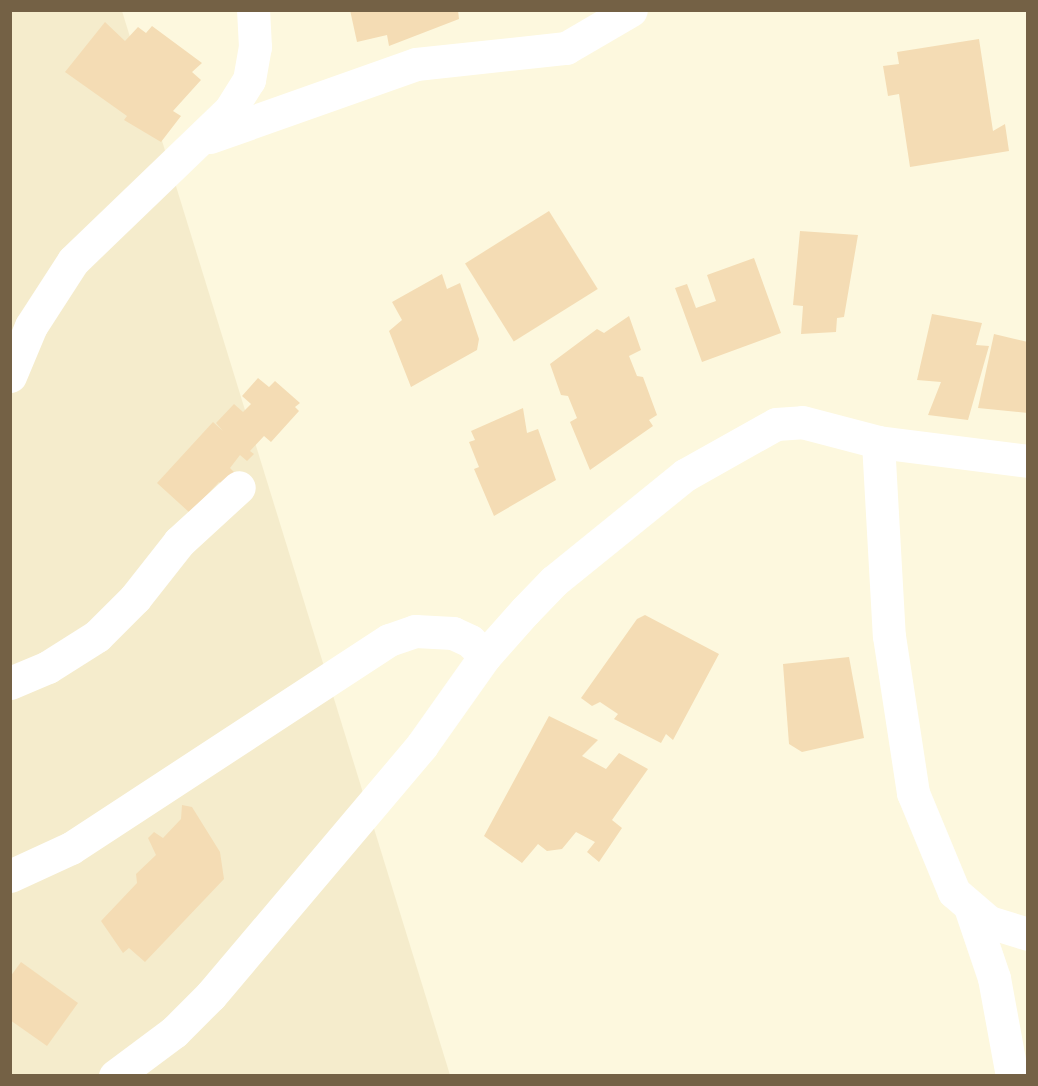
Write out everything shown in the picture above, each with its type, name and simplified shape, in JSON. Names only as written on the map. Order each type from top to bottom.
[{"type":"street","points":[[10,376],[31,326],[73,261],[201,141],[230,110],[249,80],[255,47],[253,10]]},
{"type":"street","points":[[201,141],[416,64],[567,48],[631,10]]},
{"type":"street","points":[[115,1076],[174,1032],[211,995],[422,745],[485,656],[554,581],[686,475],[776,424],[802,422],[878,442],[1028,461]]},
{"type":"street","points":[[878,442],[889,636],[913,793],[954,892],[971,910],[988,922],[1028,934]]},
{"type":"street","points":[[10,683],[48,667],[97,636],[135,598],[179,542],[239,487]]},
{"type":"street","points":[[10,876],[71,848],[389,640],[415,631],[453,633],[470,641],[485,656]]},
{"type":"street","points":[[971,910],[994,978],[1012,1076]]},
{"type":"shaded area","points":[[10,11],[122,11],[450,1075],[11,1075]]},
{"type":"building","points":[[350,10],[458,10],[459,19],[389,46],[387,35],[357,42]]},
{"type":"building","points":[[105,22],[125,41],[138,27],[146,33],[152,26],[202,63],[192,72],[201,80],[173,111],[181,116],[161,142],[124,120],[127,116],[65,72]]},
{"type":"building","points":[[979,39],[993,131],[1005,124],[1009,151],[910,167],[899,94],[888,96],[883,66],[899,64],[897,52]]},
{"type":"building","points":[[549,211],[598,289],[514,341],[465,263]]},
{"type":"building","points":[[800,231],[858,235],[844,317],[837,318],[836,332],[801,334],[803,306],[793,305]]},
{"type":"building","points":[[754,258],[781,333],[702,362],[675,288],[687,284],[696,308],[716,301],[707,275]]},
{"type":"building","points":[[442,274],[447,289],[460,283],[479,339],[477,350],[411,387],[389,331],[402,320],[392,302]]},
{"type":"building","points":[[932,314],[982,323],[976,345],[989,346],[968,420],[928,415],[941,382],[917,380]]},
{"type":"building","points":[[629,316],[641,350],[629,356],[637,376],[643,377],[657,415],[649,420],[653,426],[590,470],[570,422],[577,418],[568,396],[561,395],[550,364],[597,329],[604,333]]},
{"type":"building","points":[[994,334],[1028,342],[1028,413],[978,408]]},
{"type":"building","points":[[258,378],[269,387],[275,381],[300,403],[295,407],[299,411],[271,442],[264,436],[250,451],[254,454],[247,461],[240,455],[230,468],[235,473],[223,485],[219,482],[190,513],[157,483],[213,422],[223,431],[216,423],[234,404],[243,412],[251,404],[242,396]]},
{"type":"building","points":[[523,408],[527,433],[538,429],[556,480],[494,516],[474,469],[479,467],[469,442],[475,440],[471,431]]},
{"type":"building","points":[[645,615],[719,654],[673,740],[666,734],[661,743],[614,719],[618,714],[600,702],[592,706],[581,698],[637,619]]},
{"type":"building","points":[[849,657],[864,738],[802,752],[789,744],[783,664]]},
{"type":"building","points":[[549,716],[598,740],[582,756],[606,769],[619,753],[648,769],[612,820],[622,828],[599,862],[587,852],[595,842],[576,832],[562,849],[547,851],[538,844],[522,863],[484,836]]},
{"type":"building","points":[[182,805],[192,807],[220,852],[224,879],[145,962],[129,948],[123,953],[101,921],[137,883],[136,874],[156,855],[148,838],[154,832],[163,838],[181,819]]},
{"type":"building","points":[[21,962],[78,1003],[47,1046],[10,1020],[10,977]]}]
